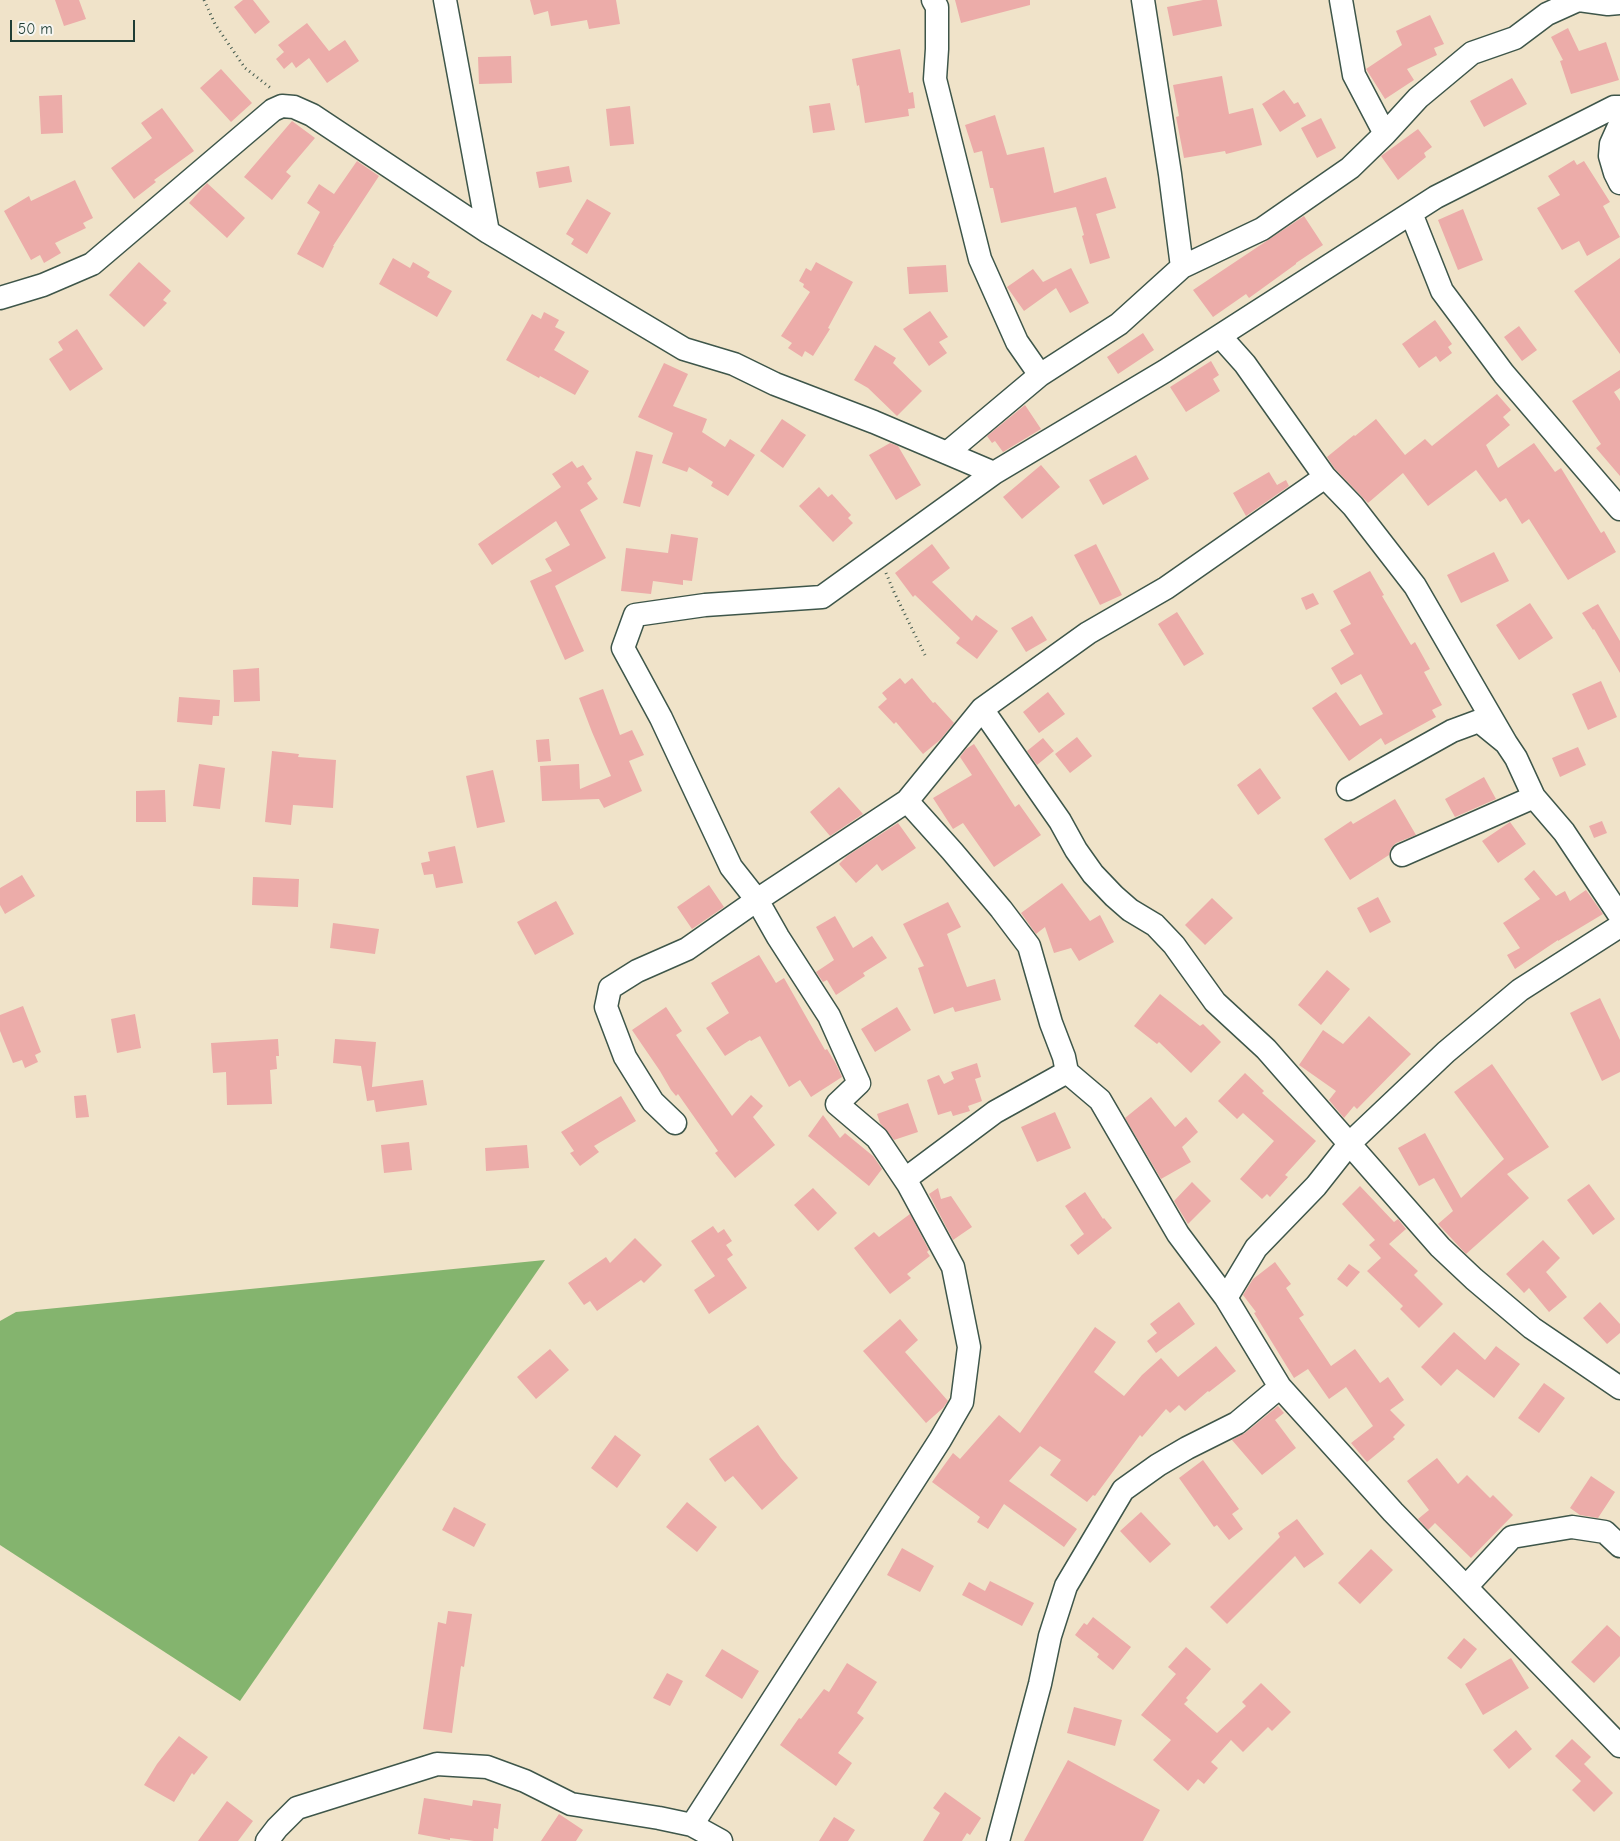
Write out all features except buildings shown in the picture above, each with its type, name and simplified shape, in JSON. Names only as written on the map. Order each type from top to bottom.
[{"type":"street","points":[[445,0],[488,232]]},
{"type":"street","points":[[933,0],[937,8],[936,79],[980,259],[1017,342],[1040,374]]},
{"type":"street","points":[[1143,0],[1170,174],[1182,267]]},
{"type":"street","points":[[1341,0],[1354,75],[1385,134]]},
{"type":"street","points":[[947,453],[1040,374],[1120,324],[1182,267],[1262,229],[1350,168],[1418,98],[1472,53],[1515,38],[1547,14],[1579,0],[1608,4],[1620,3]]},
{"type":"street","points":[[0,298],[43,285],[92,264],[273,110],[282,106],[294,107],[312,115],[488,232],[684,349],[734,364],[776,384],[994,473]]},
{"type":"street","points":[[692,1826],[940,1440],[962,1402],[969,1347],[953,1267],[904,1178],[877,1138],[837,1104],[859,1083],[829,1016],[778,937],[757,900],[731,867],[661,718],[623,648],[635,615],[705,605],[822,596],[890,550],[994,473],[1165,371],[1436,197],[1614,107],[1620,107]]},
{"type":"street","points":[[1620,124],[1611,144],[1610,156],[1614,173],[1620,184]]},
{"type":"street","points":[[1411,213],[1442,292],[1504,374],[1620,508]]},
{"type":"street","points":[[1220,336],[1245,364],[1325,477],[1353,506],[1415,586],[1516,758],[1534,797],[1564,832],[1620,916]]},
{"type":"street","points":[[674,1123],[652,1102],[625,1056],[606,1007],[610,988],[637,971],[687,949],[757,900],[907,801],[982,709],[1088,633],[1166,588],[1325,477]]},
{"type":"street","points":[[982,709],[1060,821],[1076,850],[1093,874],[1114,896],[1130,910],[1155,925],[1174,945],[1215,1002],[1266,1049],[1440,1247],[1474,1280],[1532,1328],[1620,1388]]},
{"type":"street","points":[[1348,789],[1452,730],[1479,721],[1506,743]]},
{"type":"street","points":[[1402,855],[1534,797]]},
{"type":"street","points":[[907,801],[983,888],[1028,946],[1051,1023],[1064,1057],[1066,1072],[1100,1100],[1178,1234],[1226,1298],[1280,1388],[1393,1512],[1620,1746]]},
{"type":"street","points":[[1226,1298],[1256,1248],[1316,1186],[1350,1143],[1446,1052],[1520,990],[1620,926]]},
{"type":"street","points":[[904,1178],[995,1112],[1066,1072]]},
{"type":"street","points":[[998,1841],[1038,1693],[1050,1636],[1066,1586],[1122,1490],[1187,1448],[1237,1424],[1280,1388]]},
{"type":"street","points":[[1466,1587],[1512,1537],[1572,1527],[1606,1532],[1620,1546]]},
{"type":"street","points":[[268,1841],[276,1828],[297,1808],[437,1764],[487,1767],[525,1781],[571,1804],[659,1818],[692,1826],[721,1841]]},
{"type":"path","points":[[204,0],[215,24],[245,68],[294,107]]},
{"type":"path","points":[[890,550],[886,573],[925,655]]},
{"type":"green space","points":[[545,1260],[240,1701],[0,1545],[0,1321],[16,1312]]}]
